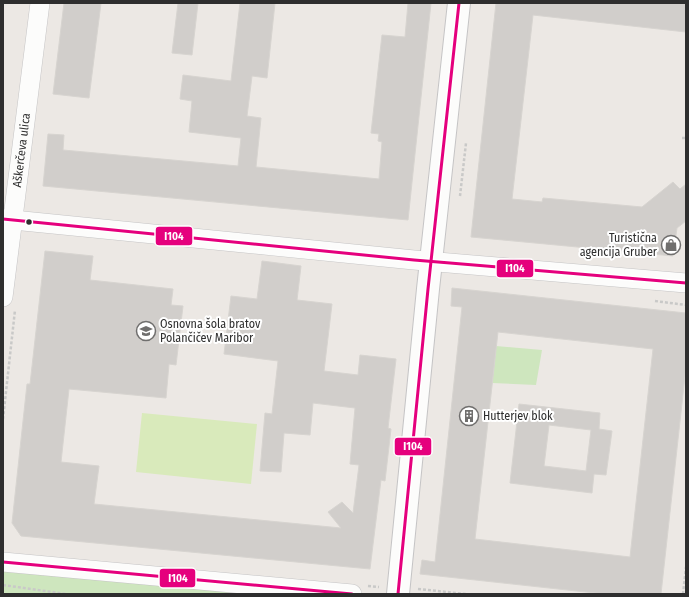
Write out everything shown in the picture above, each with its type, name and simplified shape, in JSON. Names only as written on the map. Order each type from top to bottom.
[{"type":"street","name":"Aškerčeva ulica","points":[[9,303],[8,220],[16,198],[40,3]]},
{"type":"street","points":[[407,591],[431,261],[459,3]]},
{"type":"street","points":[[8,220],[431,261],[686,283]]},
{"type":"street","points":[[3,562],[352,594]]},
{"type":"path","points":[[3,419],[9,303]]},
{"type":"path","points":[[683,594],[686,567]]},
{"type":"path","points":[[3,585],[66,594]]},
{"type":"path","points":[[407,591],[466,594]]},
{"type":"green space","points":[[496,346],[542,350],[536,385],[492,383]]},
{"type":"green space","points":[[142,413],[257,424],[251,484],[136,472]]},
{"type":"green space","points":[[3,569],[250,594],[3,594]]},
{"type":"building","points":[[64,3],[101,3],[89,98],[53,94]]},
{"type":"building","points":[[178,3],[198,3],[192,55],[172,53]]},
{"type":"building","points":[[240,3],[275,3],[267,78],[252,76],[247,116],[261,118],[256,167],[379,179],[382,142],[378,141],[379,134],[371,133],[382,35],[405,37],[408,3],[431,3],[408,220],[43,186],[48,134],[64,135],[63,150],[238,166],[241,138],[189,132],[192,101],[180,99],[183,75],[231,81]]},
{"type":"building","points":[[496,3],[686,3],[686,32],[533,15],[512,199],[542,202],[543,198],[642,207],[673,182],[680,189],[686,184],[686,221],[677,228],[673,256],[471,237]]},
{"type":"building","points":[[45,251],[93,256],[90,280],[173,289],[171,305],[183,306],[176,365],[169,364],[166,398],[69,389],[61,462],[99,466],[94,504],[341,528],[328,512],[342,502],[353,513],[359,465],[350,464],[355,408],[313,403],[310,435],[284,433],[281,472],[260,471],[265,413],[272,414],[278,361],[224,354],[231,296],[257,299],[262,261],[301,266],[297,300],[332,304],[324,371],[358,375],[360,355],[396,359],[388,428],[391,429],[385,481],[381,480],[370,569],[21,536],[12,523],[27,384],[30,384]]},
{"type":"building","name":"Hutterjev blok","points":[[452,288],[686,313],[686,367],[661,594],[604,594],[420,574],[422,560],[435,562],[462,307],[451,306]],"holes":[[[498,332],[653,349],[630,557],[475,539]]]},
{"type":"building","points":[[519,404],[600,413],[599,429],[612,431],[606,475],[594,474],[592,493],[510,483]],"holes":[[[549,425],[591,430],[586,471],[544,466]]]},
{"type":"transit line","name":"I104","points":[[398,594],[428,289],[459,3]]},
{"type":"transit line","name":"I104","points":[[3,219],[414,260],[686,283]]},
{"type":"transit line","name":"I104","points":[[3,562],[352,594]]},
{"type":"place","name":"Turistična agencija Gruber","points":[[671,245]]},
{"type":"place","name":"Osnovna šola bratov Polančičev Maribor","points":[[146,331]]},
{"type":"place","name":"Hutterjev blok","points":[[469,416]]}]
